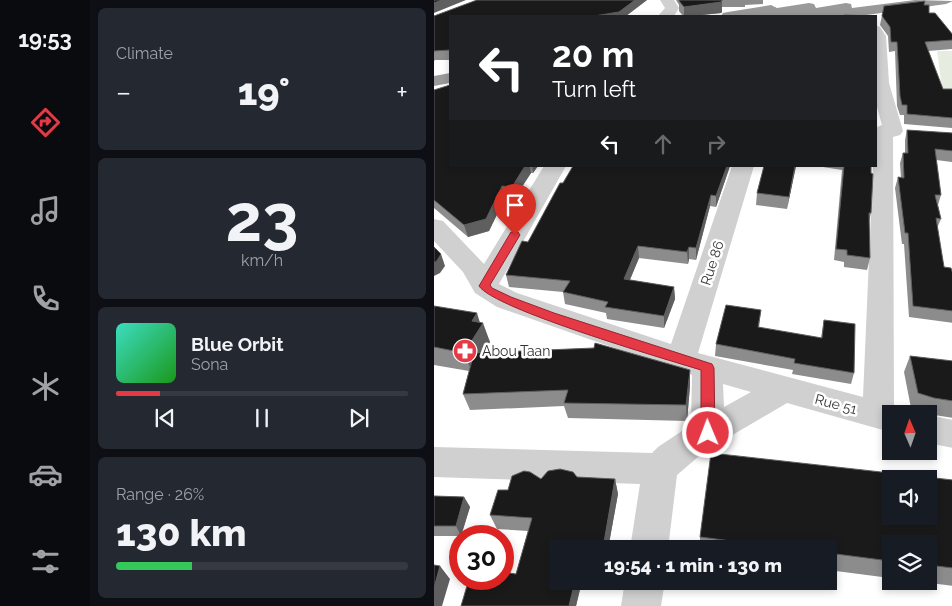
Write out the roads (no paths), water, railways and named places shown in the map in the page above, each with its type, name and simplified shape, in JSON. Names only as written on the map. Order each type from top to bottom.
[{"type":"highway","points":[[734,15],[827,0]]},
{"type":"highway","points":[[798,15],[900,0]]},
{"type":"highway","points":[[768,15],[865,9],[946,0]]},
{"type":"highway","points":[[834,15],[865,9]]},
{"type":"highway","points":[[434,69],[449,66]]},
{"type":"highway","points":[[434,74],[449,71]]},
{"type":"highway","points":[[434,81],[449,78]]},
{"type":"highway","points":[[434,90],[449,86]]},
{"type":"street","points":[[666,15],[672,8],[667,0]]},
{"type":"street","points":[[877,34],[880,83],[891,131],[884,174],[884,405]]},
{"type":"street","points":[[484,286],[554,167]]},
{"type":"street","name":"Rue 86","points":[[708,433],[694,364],[744,167]]},
{"type":"street","points":[[434,226],[474,268],[484,286]]},
{"type":"street","name":"Rue 51","points":[[484,286],[507,300],[550,316],[694,364],[882,416]]},
{"type":"street","points":[[650,540],[660,469],[680,450],[782,390]]},
{"type":"street","points":[[937,431],[952,434]]},
{"type":"street","points":[[434,462],[460,461],[660,469]]},
{"type":"street","points":[[641,606],[644,590]]},
{"type":"place","name":"Abou Taan","points":[[465,351]]}]
